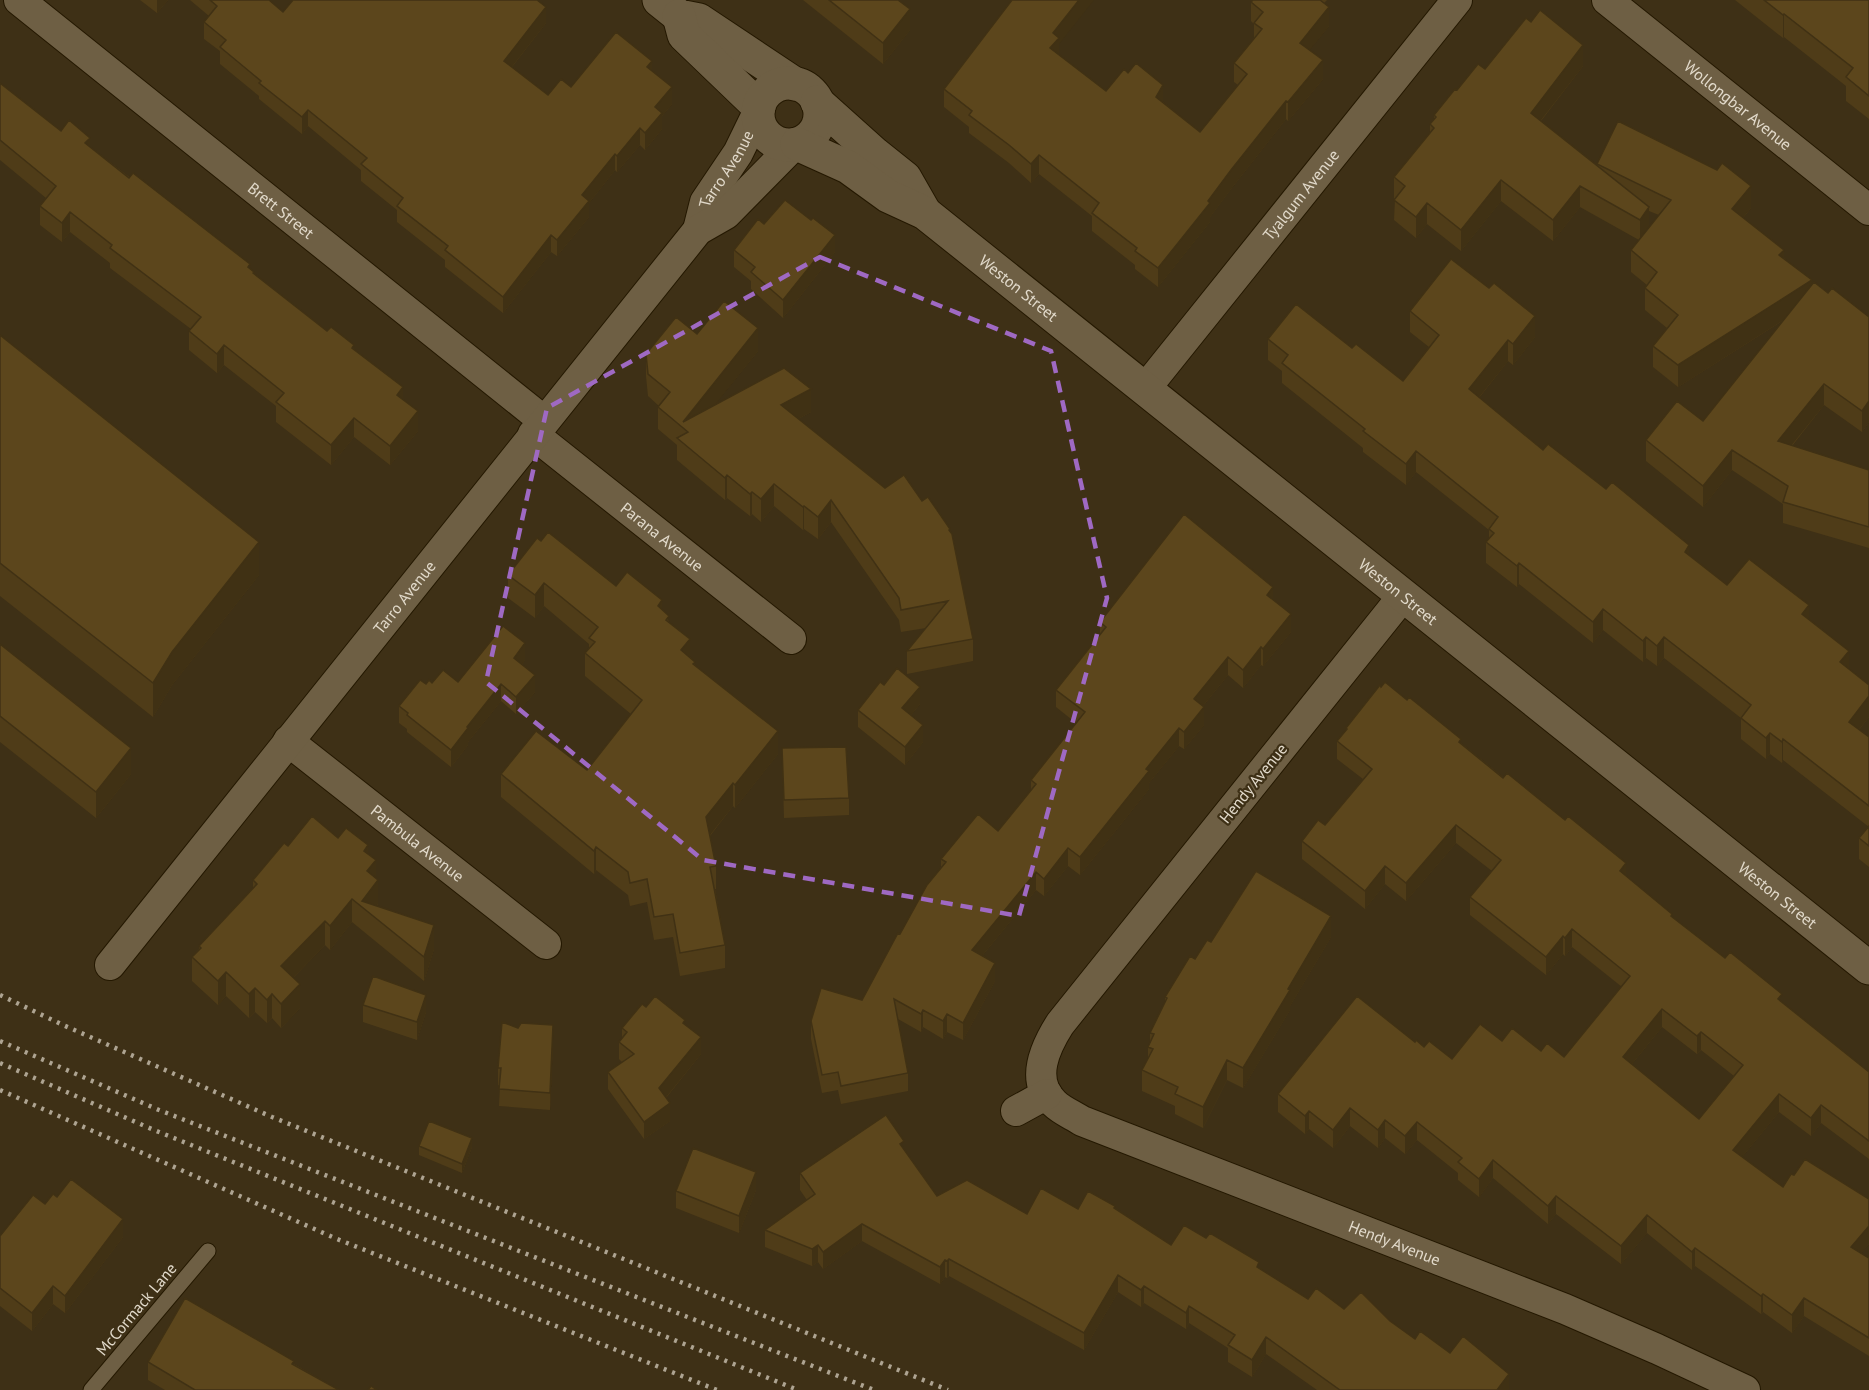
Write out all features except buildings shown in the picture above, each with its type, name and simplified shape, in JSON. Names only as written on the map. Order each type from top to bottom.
[{"type":"street","name":"Brett Street","points":[[20,0],[539,428]]},
{"type":"street","name":"Tyalgum Avenue","points":[[1145,389],[1457,0]]},
{"type":"street","name":"Wollongbar Avenue","points":[[1607,0],[1869,210]]},
{"type":"street","name":"Weston Street","points":[[669,8],[699,20],[806,93],[904,178],[925,213]]},
{"type":"street","name":"Weston Street","points":[[669,8],[684,35],[759,109]]},
{"type":"street","points":[[779,85],[806,93],[820,118],[817,128],[807,140],[796,145],[783,144],[772,140],[762,128],[759,109],[764,97],[779,85]]},
{"type":"street","name":"Tarro Avenue","points":[[698,230],[705,202],[738,153],[759,109]]},
{"type":"street","name":"Tarro Avenue","points":[[110,965],[698,230],[726,214],[796,145]]},
{"type":"street","name":"Weston Street","points":[[796,145],[848,167],[888,196],[925,213],[1869,968]]},
{"type":"street","name":"Parana Avenue","points":[[539,428],[791,639]]},
{"type":"street","name":"Hendy Avenue","points":[[1403,596],[1060,1024],[1049,1041],[1042,1061],[1041,1079],[1047,1094],[1053,1102],[1082,1121],[1565,1309],[1745,1390]]},
{"type":"street","name":"Pambula Avenue","points":[[288,741],[546,944]]},
{"type":"street","points":[[1016,1112],[1047,1094]]},
{"type":"lane","name":"McCormack Lane","points":[[91,1390],[208,1251]]},
{"type":"highlighted area","points":[[820,257],[1051,351],[1107,598],[1019,916],[703,860],[486,682],[547,408]]},
{"type":"railway","points":[[0,995],[272,1117],[948,1390]]},
{"type":"railway","points":[[0,1041],[159,1110],[874,1390]]},
{"type":"railway","points":[[0,1063],[154,1130],[798,1390]]},
{"type":"railway","points":[[0,1090],[337,1239],[717,1390]]}]
